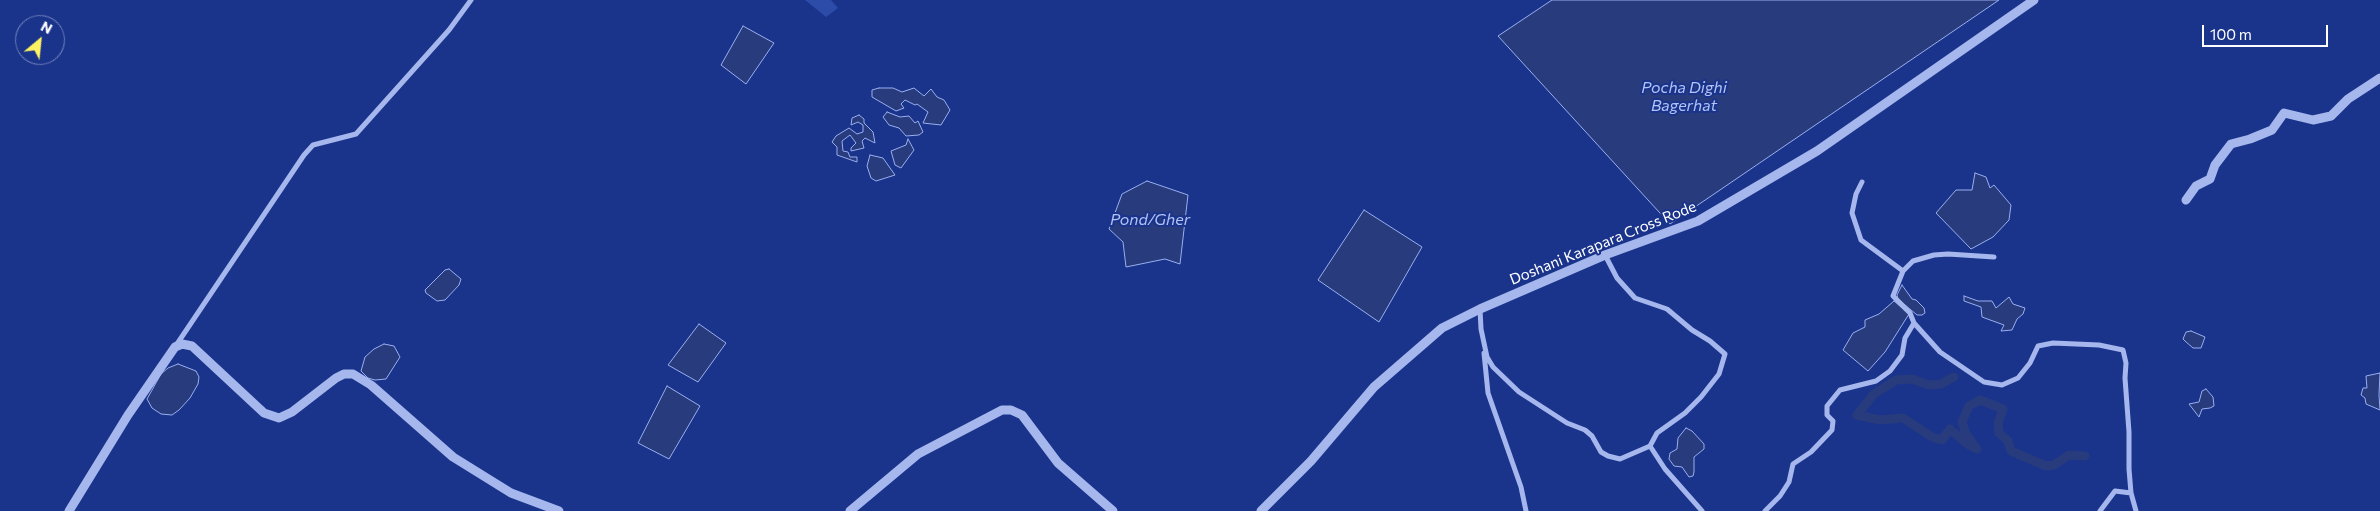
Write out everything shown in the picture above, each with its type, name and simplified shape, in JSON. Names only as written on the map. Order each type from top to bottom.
[{"type":"street","points":[[69,511],[128,415],[304,154],[313,145],[356,134],[449,30],[471,0]]},
{"type":"street","name":"Doshani Karapara Cross Rode","points":[[1261,511],[1311,461],[1374,386],[1442,328],[1480,309],[1606,255],[1698,221],[1817,151],[2034,0]]},
{"type":"street","points":[[2186,200],[2196,186],[2210,179],[2215,165],[2231,144],[2272,130],[2284,113],[2313,120],[2331,116],[2348,99],[2380,78]]},
{"type":"street","points":[[1862,182],[1856,194],[1852,213],[1861,240],[1903,271]]},
{"type":"street","points":[[1994,257],[1948,254],[1934,255],[1913,261],[1903,271],[1893,296],[1910,313],[1914,323],[1940,352],[1984,382],[2002,384],[2018,378],[2030,363],[2038,346],[2053,343],[2099,344],[2123,350],[2126,363],[2125,378],[2129,419],[2131,493],[2136,511]]},
{"type":"street","points":[[1484,347],[1487,357],[1494,367],[1519,392],[1567,422],[1585,430],[1592,436],[1601,452],[1620,459],[1650,446],[1657,433],[1686,413],[1701,397],[1719,374],[1725,354],[1710,340],[1692,330],[1667,309],[1635,298],[1617,278],[1606,255]]},
{"type":"street","points":[[1480,309],[1488,392],[1521,486],[1526,511]]},
{"type":"street","points":[[1765,511],[1780,496],[1789,482],[1793,464],[1811,452],[1832,430],[1833,421],[1827,415],[1827,406],[1840,390],[1876,381],[1890,371],[1902,355],[1905,338],[1914,323]]},
{"type":"street","points":[[175,346],[182,344],[192,346],[264,413],[279,418],[292,412],[336,378],[344,374],[352,374],[371,385],[453,457],[510,493],[559,511]]},
{"type":"street","points":[[850,511],[918,454],[1002,410],[1011,410],[1022,415],[1058,463],[1113,511]]},
{"type":"street","points":[[1650,446],[1665,469],[1702,511]]},
{"type":"street","points":[[2100,511],[2115,491],[2131,493]]},
{"type":"shaded area","points":[[805,0],[831,0],[838,8],[826,17]]},
{"type":"water","name":"Pocha Dighi Bagerhat","points":[[1552,0],[1999,0],[1670,224],[1498,36]]},
{"type":"water","points":[[743,26],[774,43],[746,84],[721,65]]},
{"type":"water","points":[[893,88],[902,92],[914,88],[924,96],[931,89],[937,97],[944,100],[950,110],[941,125],[923,123],[928,112],[917,104],[915,105],[905,100],[901,104],[904,108],[896,111],[872,97],[872,90]]},
{"type":"water","points":[[887,112],[900,117],[909,116],[915,123],[918,121],[923,132],[919,135],[906,136],[899,128],[889,125],[883,117]]},
{"type":"water","points":[[859,115],[873,132],[875,143],[865,138],[862,141],[864,148],[851,151],[851,148],[856,143],[850,135],[842,141],[843,151],[848,152],[850,157],[857,157],[857,162],[837,155],[837,147],[832,142],[836,136],[849,128],[857,134],[863,132],[863,125],[858,122],[851,125],[852,118]]},
{"type":"water","points":[[908,139],[914,150],[901,168],[895,165],[891,151],[906,145]]},
{"type":"water","points":[[870,155],[883,158],[895,175],[876,181],[871,178],[867,166]]},
{"type":"water","points":[[1975,173],[1986,177],[1990,188],[1994,185],[2011,205],[2009,220],[1993,237],[1971,249],[1936,213],[1956,190],[1972,190]]},
{"type":"water","name":"Pond/Gher","points":[[1147,181],[1188,195],[1180,264],[1165,259],[1126,267],[1123,242],[1109,229],[1122,194]]},
{"type":"water","points":[[1364,210],[1422,247],[1379,322],[1318,280]]},
{"type":"water","points":[[449,269],[461,279],[459,285],[445,300],[437,301],[426,293],[425,290],[445,270]]},
{"type":"water","points":[[1902,285],[1912,299],[1916,300],[1924,308],[1925,313],[1917,315],[1898,299],[1897,295]]},
{"type":"water","points":[[1964,296],[1978,301],[1992,301],[1996,308],[2009,297],[2013,304],[2025,308],[2012,330],[2001,331],[2004,325],[1982,317],[1981,307],[1964,301]]},
{"type":"water","points":[[1894,301],[1909,314],[1885,352],[1868,371],[1843,350],[1853,333],[1865,327],[1865,320],[1879,314]]},
{"type":"water","points":[[699,324],[726,343],[698,382],[668,365]]},
{"type":"water","points":[[2191,331],[2205,337],[2201,348],[2193,348],[2183,339],[2186,332]]},
{"type":"water","points":[[384,344],[394,346],[400,357],[386,379],[375,380],[368,378],[361,371],[365,357],[374,349]]},
{"type":"water","points":[[178,364],[196,371],[199,377],[198,384],[190,398],[179,410],[172,415],[161,414],[152,408],[147,399],[161,374],[168,368]]},
{"type":"water","points":[[2380,373],[2380,410],[2366,404],[2365,398],[2361,395],[2363,388],[2367,388],[2366,376]]},
{"type":"water","points":[[667,386],[700,406],[669,459],[638,443]]},
{"type":"water","points":[[2206,389],[2213,397],[2214,406],[2202,409],[2199,417],[2189,404],[2199,402],[2202,391]]},
{"type":"water","points":[[1686,428],[1692,431],[1704,444],[1704,449],[1694,457],[1693,476],[1689,477],[1682,467],[1674,466],[1669,459],[1670,453],[1677,449],[1678,438]]},
{"type":"waterway","points":[[1954,377],[1941,384],[1929,385],[1912,379],[1896,380],[1874,394],[1857,415],[1880,420],[1903,418],[1932,437],[1942,440],[1950,429],[1967,444],[1977,449],[1966,434],[1962,422],[1969,406],[1980,400],[2003,409],[1998,423],[1999,433],[2008,441],[2011,451],[2046,466],[2054,465],[2069,455],[2085,456]]}]
